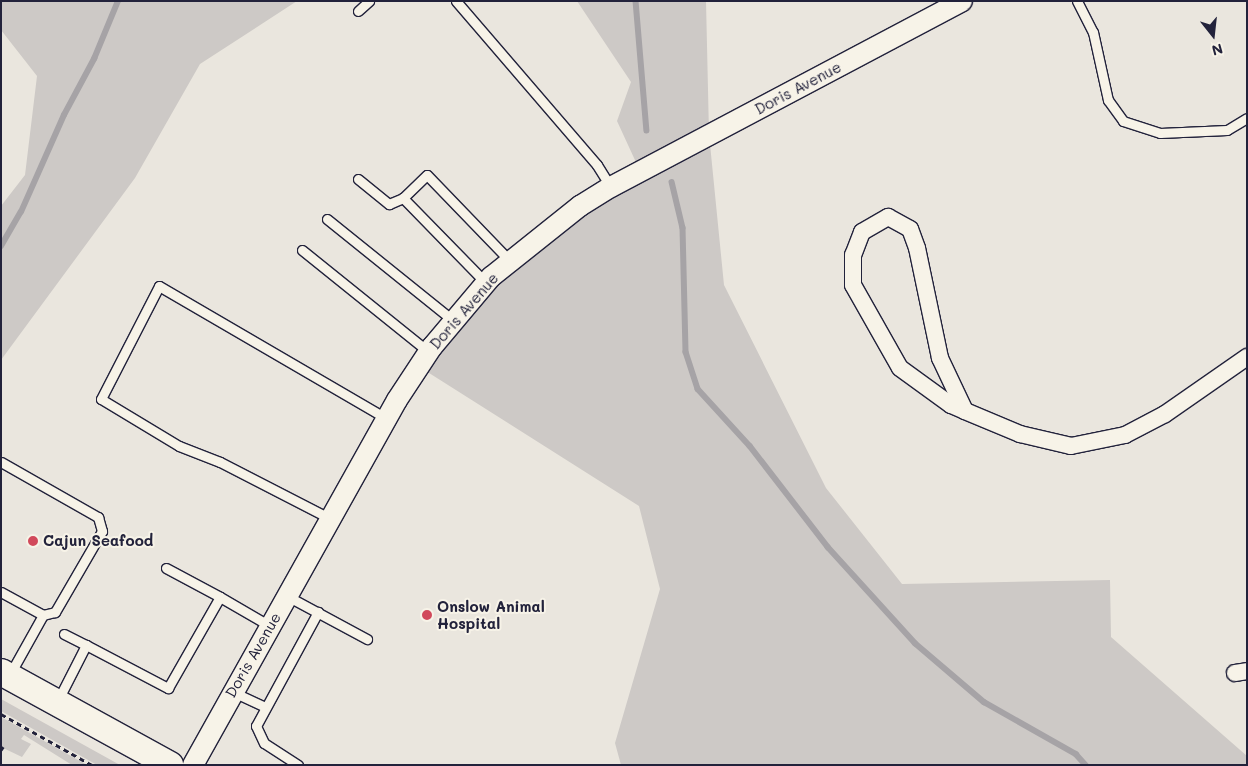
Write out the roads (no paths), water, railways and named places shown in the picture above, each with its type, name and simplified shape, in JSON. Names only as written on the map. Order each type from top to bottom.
[{"type":"main road","points":[[5,674],[170,765]]},
{"type":"street","name":"Doris Avenue","points":[[193,765],[386,418],[429,352],[486,283],[510,261],[580,206],[611,186],[962,1]]},
{"type":"street","points":[[965,411],[940,358],[917,248],[910,229],[888,217],[862,232],[853,255],[853,285],[900,368],[951,405],[965,411],[1020,434],[1071,446],[1125,435],[1165,414],[1247,356]]},
{"type":"lane","points":[[358,11],[369,1]]},
{"type":"lane","points":[[456,1],[597,165],[611,186]]},
{"type":"lane","points":[[1077,1],[1093,32],[1108,100],[1123,121],[1160,133],[1227,130],[1247,118]]},
{"type":"lane","points":[[358,179],[389,204],[403,198],[427,175],[510,261]]},
{"type":"lane","points":[[403,198],[486,283]]},
{"type":"lane","points":[[327,218],[454,321]]},
{"type":"lane","points":[[302,250],[429,352]]},
{"type":"lane","points":[[330,518],[220,462],[179,446],[100,398],[159,286],[386,418]]},
{"type":"lane","points":[[1,462],[98,517],[102,531],[54,612],[43,615],[5,674]]},
{"type":"lane","points":[[166,568],[270,626]]},
{"type":"lane","points":[[1,592],[43,615]]},
{"type":"lane","points":[[287,596],[367,639]]},
{"type":"lane","points":[[64,634],[168,688],[220,597]]},
{"type":"lane","points":[[298,765],[285,762],[264,743],[256,726],[318,612]]},
{"type":"lane","points":[[57,702],[86,645]]},
{"type":"lane","points":[[232,692],[265,707]]},
{"type":"waterway","points":[[1,246],[21,212],[64,115],[94,59],[118,1]]},
{"type":"waterway","points":[[636,1],[647,131]]},
{"type":"waterway","points":[[672,182],[683,228],[686,352],[698,389],[750,446],[828,547],[915,643],[984,702],[1076,754],[1086,765]]},
{"type":"place","name":"Cajun Seafood","points":[[33,541]]},
{"type":"place","name":"Onslow Animal Hospital","points":[[427,615]]}]
